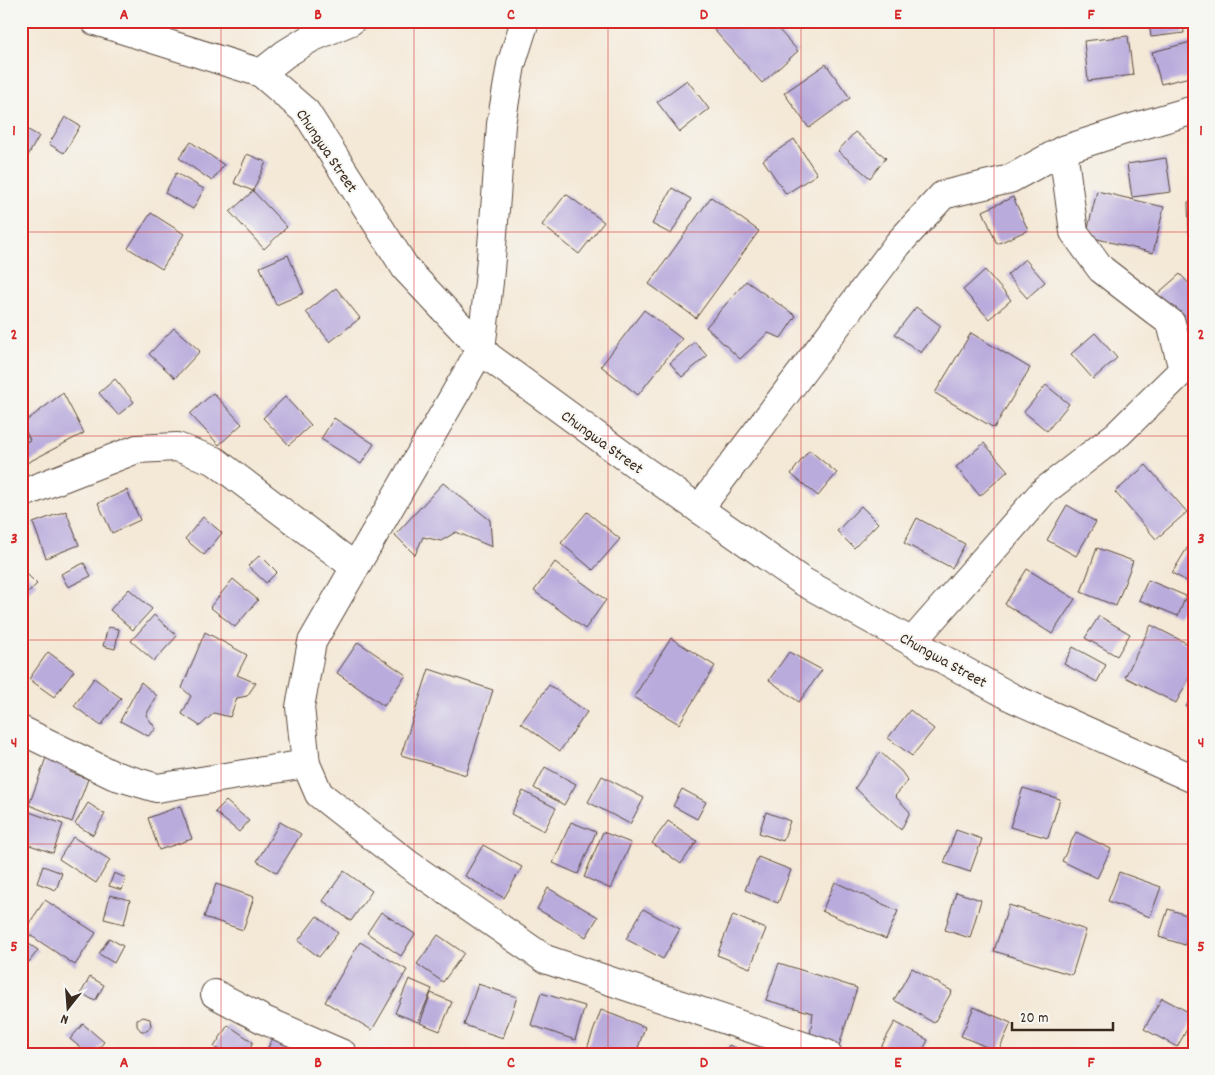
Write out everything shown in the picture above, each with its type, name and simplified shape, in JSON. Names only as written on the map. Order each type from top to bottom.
[{"type":"street","name":"Chungwa Street","points":[[95,21],[261,73],[306,112],[406,269],[489,357],[642,470],[802,581],[1013,698],[1194,779]]},
{"type":"street","points":[[261,73],[285,54],[311,38],[351,21]]},
{"type":"street","points":[[525,21],[511,65],[501,124],[490,273],[481,349],[312,642],[300,707],[306,764],[319,794],[408,864],[545,959],[828,1054]]},
{"type":"street","points":[[699,509],[898,244],[944,195],[1010,179],[1064,150],[1194,110]]},
{"type":"street","points":[[912,642],[1043,492],[1118,434],[1183,370],[1171,323],[1101,269],[1074,232],[1064,150]]},
{"type":"street","points":[[21,494],[137,449],[177,447],[215,461],[355,567]]},
{"type":"street","points":[[21,730],[113,775],[157,788],[306,764]]},
{"type":"street","points":[[214,994],[264,1020],[343,1054]]},
{"type":"building","points":[[706,21],[771,21],[798,51],[762,83]]},
{"type":"building","points":[[1096,21],[1125,21],[1125,22],[1097,26]]},
{"type":"building","points":[[1149,21],[1183,21],[1184,33],[1151,37]]},
{"type":"building","points":[[1128,36],[1133,75],[1088,81],[1084,41]]},
{"type":"building","points":[[1191,42],[1194,52],[1194,76],[1161,84],[1152,52]]},
{"type":"building","points":[[826,64],[850,98],[809,128],[784,93]]},
{"type":"building","points":[[687,80],[709,109],[680,132],[657,102]]},
{"type":"building","points":[[65,117],[80,126],[64,153],[49,144]]},
{"type":"building","points":[[21,126],[39,136],[26,159],[21,157]]},
{"type":"building","points":[[855,132],[886,158],[870,178],[838,151]]},
{"type":"building","points":[[794,139],[817,174],[786,194],[763,160]]},
{"type":"building","points":[[191,142],[224,165],[212,181],[179,158]]},
{"type":"building","points":[[247,154],[266,162],[253,191],[234,183]]},
{"type":"building","points":[[1166,158],[1171,192],[1132,197],[1127,164]]},
{"type":"building","points":[[176,173],[204,189],[193,209],[165,193]]},
{"type":"building","points":[[672,188],[691,199],[671,234],[652,224]]},
{"type":"building","points":[[253,191],[287,227],[264,249],[230,212]]},
{"type":"building","points":[[1097,191],[1164,207],[1153,253],[1086,236]]},
{"type":"building","points":[[566,194],[604,222],[579,254],[542,225]]},
{"type":"building","points":[[711,197],[759,231],[696,318],[649,284]]},
{"type":"building","points":[[1013,197],[1028,230],[997,244],[983,211]]},
{"type":"building","points":[[1188,202],[1194,202],[1194,234],[1189,234]]},
{"type":"building","points":[[151,213],[184,234],[162,269],[128,248]]},
{"type":"building","points":[[288,255],[304,293],[276,305],[260,267]]},
{"type":"building","points":[[1025,259],[1045,282],[1027,298],[1007,275]]},
{"type":"building","points":[[985,270],[1011,300],[989,319],[963,290]]},
{"type":"building","points":[[1180,274],[1194,289],[1194,314],[1182,325],[1155,296]]},
{"type":"building","points":[[746,281],[796,316],[781,338],[768,333],[740,359],[706,327]]},
{"type":"building","points":[[336,288],[360,318],[330,342],[306,312]]},
{"type":"building","points":[[916,307],[941,326],[921,353],[895,334]]},
{"type":"building","points":[[644,310],[682,339],[638,395],[601,366]]},
{"type":"building","points":[[174,328],[200,351],[175,378],[149,354]]},
{"type":"building","points":[[971,333],[1030,368],[994,428],[935,393]]},
{"type":"building","points":[[1095,333],[1117,358],[1093,379],[1071,354]]},
{"type":"building","points":[[695,342],[707,356],[682,377],[670,363]]},
{"type":"building","points":[[115,379],[134,402],[118,415],[99,393]]},
{"type":"building","points":[[1046,385],[1069,404],[1047,431],[1024,412]]},
{"type":"building","points":[[63,393],[84,433],[23,465],[21,463],[21,445],[30,440],[22,424]]},
{"type":"building","points":[[213,393],[242,424],[219,445],[190,414]]},
{"type":"building","points":[[285,397],[311,425],[289,445],[263,418]]},
{"type":"building","points":[[334,418],[374,444],[361,464],[321,439]]},
{"type":"building","points":[[984,443],[1008,471],[980,496],[956,467]]},
{"type":"building","points":[[809,450],[837,473],[818,496],[791,474]]},
{"type":"building","points":[[1146,465],[1187,512],[1156,539],[1115,492]]},
{"type":"building","points":[[443,483],[490,520],[492,547],[456,532],[441,541],[423,537],[415,555],[395,535]]},
{"type":"building","points":[[127,490],[140,520],[112,533],[98,503]]},
{"type":"building","points":[[1067,505],[1096,522],[1076,556],[1047,540]]},
{"type":"building","points":[[861,506],[878,523],[854,548],[837,531]]},
{"type":"building","points":[[66,511],[79,545],[46,558],[33,523]]},
{"type":"building","points":[[587,512],[620,539],[593,570],[561,543]]},
{"type":"building","points":[[203,517],[222,533],[204,555],[185,539]]},
{"type":"building","points":[[917,518],[965,544],[952,568],[904,543]]},
{"type":"building","points":[[1189,545],[1194,548],[1194,585],[1172,573]]},
{"type":"building","points":[[1097,548],[1133,561],[1116,606],[1081,592]]},
{"type":"building","points":[[260,555],[277,572],[266,583],[248,566]]},
{"type":"building","points":[[555,562],[606,600],[585,629],[534,591]]},
{"type":"building","points":[[84,563],[91,576],[68,587],[61,574]]},
{"type":"building","points":[[21,568],[37,584],[21,599]]},
{"type":"building","points":[[1027,569],[1075,599],[1052,634],[1005,604]]},
{"type":"building","points":[[233,579],[258,600],[235,627],[210,607]]},
{"type":"building","points":[[1148,580],[1186,596],[1178,616],[1139,600]]},
{"type":"building","points":[[129,589],[152,609],[133,630],[110,610]]},
{"type":"building","points":[[154,615],[177,636],[154,661],[131,641]]},
{"type":"building","points":[[1099,616],[1130,634],[1117,656],[1085,638]]},
{"type":"building","points":[[1151,625],[1194,647],[1194,669],[1176,703],[1125,677]]},
{"type":"building","points":[[108,627],[119,629],[115,649],[103,646]]},
{"type":"building","points":[[205,632],[247,655],[237,675],[256,683],[247,696],[237,698],[230,717],[214,713],[200,726],[182,714],[191,696],[182,688]]},
{"type":"building","points":[[671,638],[715,666],[679,724],[634,697]]},
{"type":"building","points":[[358,642],[406,675],[384,706],[337,673]]},
{"type":"building","points":[[1073,647],[1106,665],[1097,682],[1064,664]]},
{"type":"building","points":[[48,652],[74,671],[54,697],[29,679]]},
{"type":"building","points":[[789,652],[822,670],[799,702],[769,680]]},
{"type":"building","points":[[429,669],[493,690],[466,775],[401,755]]},
{"type":"building","points":[[94,678],[121,698],[101,726],[74,706]]},
{"type":"building","points":[[141,682],[157,696],[146,715],[156,729],[148,736],[120,721]]},
{"type":"building","points":[[549,685],[587,712],[560,751],[521,723]]},
{"type":"building","points":[[1194,693],[1194,711],[1186,707]]},
{"type":"building","points":[[910,710],[934,729],[912,756],[888,738]]},
{"type":"building","points":[[880,752],[901,771],[908,781],[895,796],[910,812],[901,830],[855,788]]},
{"type":"building","points":[[47,755],[72,765],[70,772],[88,779],[72,822],[29,805]]},
{"type":"building","points":[[545,767],[576,784],[564,805],[534,788]]},
{"type":"building","points":[[602,776],[644,798],[630,824],[588,802]]},
{"type":"building","points":[[1023,788],[1060,799],[1048,838],[1010,827]]},
{"type":"building","points":[[682,789],[706,802],[697,819],[673,806]]},
{"type":"building","points":[[523,791],[556,808],[544,831],[511,814]]},
{"type":"building","points":[[226,801],[249,821],[239,832],[215,812]]},
{"type":"building","points":[[88,803],[105,814],[93,835],[75,824]]},
{"type":"building","points":[[180,806],[192,839],[159,850],[148,818]]},
{"type":"building","points":[[21,809],[63,824],[53,853],[21,842]]},
{"type":"building","points":[[766,812],[790,821],[783,841],[759,833]]},
{"type":"building","points":[[668,821],[697,841],[681,864],[652,843]]},
{"type":"building","points":[[280,822],[301,834],[277,873],[257,861]]},
{"type":"building","points":[[571,822],[596,832],[578,874],[553,863]]},
{"type":"building","points":[[956,830],[982,839],[970,872],[944,863]]},
{"type":"building","points":[[603,832],[631,843],[611,889],[584,877]]},
{"type":"building","points":[[1076,832],[1111,849],[1097,878],[1062,861]]},
{"type":"building","points":[[73,837],[110,860],[96,883],[59,859]]},
{"type":"building","points":[[483,845],[522,867],[504,898],[465,876]]},
{"type":"building","points":[[758,857],[791,870],[778,903],[745,890]]},
{"type":"building","points":[[21,863],[29,866],[23,879],[21,878]]},
{"type":"building","points":[[43,866],[62,873],[56,890],[37,883]]},
{"type":"building","points":[[344,871],[372,891],[351,921],[323,901]]},
{"type":"building","points":[[1119,872],[1161,887],[1150,917],[1108,901]]},
{"type":"building","points":[[114,873],[126,878],[122,890],[109,886]]},
{"type":"building","points":[[835,882],[898,911],[886,939],[822,911]]},
{"type":"building","points":[[216,884],[254,897],[243,930],[204,917]]},
{"type":"building","points":[[548,888],[598,917],[586,937],[537,909]]},
{"type":"building","points":[[956,892],[981,900],[970,938],[945,930]]},
{"type":"building","points":[[110,895],[130,900],[124,924],[104,919]]},
{"type":"building","points":[[45,900],[96,933],[75,965],[24,931]]},
{"type":"building","points":[[1009,905],[1086,930],[1072,975],[994,951]]},
{"type":"building","points":[[643,909],[680,929],[663,959],[626,939]]},
{"type":"building","points":[[1168,909],[1193,917],[1185,945],[1159,937]]},
{"type":"building","points":[[381,912],[415,934],[401,956],[367,933]]},
{"type":"building","points":[[733,915],[766,929],[750,968],[717,955]]},
{"type":"building","points":[[317,916],[338,933],[319,957],[298,941]]},
{"type":"building","points":[[438,935],[464,953],[443,982],[417,964]]},
{"type":"building","points":[[109,938],[123,946],[114,963],[99,954]]},
{"type":"building","points":[[21,939],[38,950],[29,962],[21,957]]},
{"type":"building","points":[[360,942],[407,970],[372,1030],[325,1002]]},
{"type":"building","points":[[779,963],[857,988],[839,1046],[810,1036],[813,1013],[766,1000]]},
{"type":"building","points":[[912,968],[952,991],[934,1023],[894,1000]]},
{"type":"building","points":[[90,977],[104,985],[95,1001],[81,993]]},
{"type":"building","points":[[409,979],[432,989],[418,1022],[395,1013]]},
{"type":"building","points":[[478,984],[517,997],[503,1038],[464,1025]]},
{"type":"building","points":[[431,993],[452,1002],[440,1031],[420,1023]]},
{"type":"building","points":[[541,993],[585,1006],[575,1040],[531,1025]]},
{"type":"building","points":[[1162,998],[1194,1015],[1177,1047],[1144,1029]]},
{"type":"building","points":[[974,1007],[1011,1023],[998,1052],[961,1036]]},
{"type":"building","points":[[601,1010],[645,1027],[636,1054],[585,1054]]},
{"type":"building","points":[[143,1017],[150,1019],[151,1026],[147,1031],[141,1031],[137,1026],[137,1020]]},
{"type":"building","points":[[895,1022],[928,1040],[921,1054],[893,1054],[881,1047]]},
{"type":"building","points":[[83,1024],[104,1042],[94,1054],[88,1054],[70,1039]]},
{"type":"building","points":[[228,1025],[253,1042],[246,1054],[225,1054],[214,1047]]},
{"type":"building","points":[[272,1037],[323,1054],[266,1054]]},
{"type":"building","points":[[729,1045],[750,1054],[725,1054]]}]
